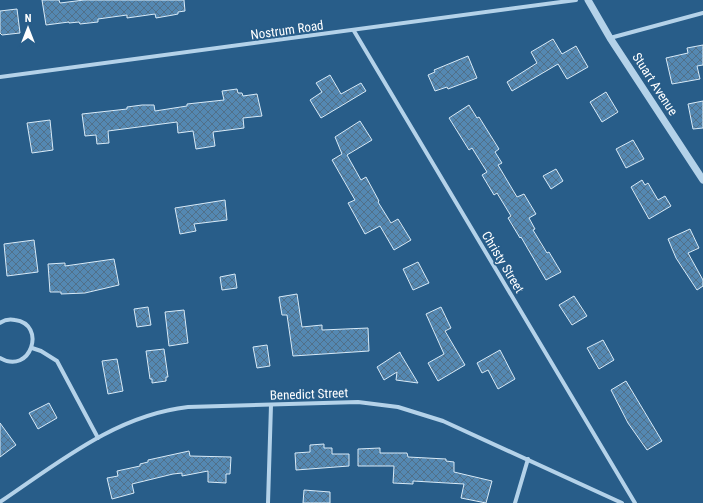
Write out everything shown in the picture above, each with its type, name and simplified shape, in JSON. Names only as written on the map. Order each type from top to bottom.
[{"type":"street","name":"Nostrum Road","points":[[0,78],[576,0]]},
{"type":"street","name":"Stuart Avenue","points":[[588,0],[610,38],[703,180]]},
{"type":"street","points":[[610,38],[703,13]]},
{"type":"street","name":"Christy Street","points":[[354,31],[635,503]]},
{"type":"street","points":[[0,323],[10,320],[18,320],[26,325],[31,331],[33,340],[32,348],[21,360],[13,362],[0,358]]},
{"type":"street","points":[[32,348],[41,351],[57,361],[98,438]]},
{"type":"street","name":"Benedict Street","points":[[0,502],[98,438],[144,417],[174,409],[358,402],[398,407],[443,421],[622,503]]},
{"type":"street","points":[[268,503],[271,405]]},
{"type":"street","points":[[515,503],[528,459]]},
{"type":"building","points":[[42,0],[59,0],[60,3],[84,0],[184,0],[185,11],[178,12],[178,14],[156,18],[155,14],[127,18],[127,15],[98,19],[98,22],[80,24],[79,22],[69,22],[46,25]]},
{"type":"building","points":[[17,9],[20,33],[2,35],[0,33],[0,11]]},
{"type":"building","points":[[553,39],[562,54],[576,46],[588,67],[567,79],[558,64],[512,91],[507,82],[537,63],[531,52]]},
{"type":"building","points":[[703,45],[703,65],[697,66],[700,79],[672,84],[666,58],[688,53],[687,48]]},
{"type":"building","points":[[468,56],[477,78],[448,89],[447,87],[435,91],[428,75],[435,72],[434,70]]},
{"type":"building","points":[[330,75],[341,94],[361,83],[366,91],[321,118],[310,100],[322,92],[316,83]]},
{"type":"building","points":[[237,89],[238,93],[242,93],[243,96],[257,94],[262,116],[243,118],[244,128],[213,132],[215,146],[196,149],[193,131],[178,133],[177,122],[108,131],[109,143],[97,144],[96,135],[85,136],[82,114],[127,109],[127,107],[142,105],[154,105],[155,111],[187,106],[187,104],[224,100],[222,91]]},
{"type":"building","points":[[606,92],[618,112],[602,122],[590,102]]},
{"type":"building","points":[[703,101],[703,128],[693,129],[688,104]]},
{"type":"building","points":[[469,105],[477,118],[479,117],[499,149],[495,152],[502,163],[498,165],[517,197],[524,194],[536,214],[529,218],[535,229],[533,230],[561,272],[546,280],[508,218],[511,216],[497,193],[494,195],[482,175],[487,172],[472,148],[469,150],[449,118]]},
{"type":"building","points":[[50,120],[53,150],[32,153],[27,123]]},
{"type":"building","points":[[360,121],[372,140],[347,155],[361,180],[366,177],[379,201],[378,202],[391,223],[398,219],[411,240],[394,250],[380,226],[365,234],[348,203],[355,200],[332,160],[342,154],[335,137]]},
{"type":"building","points":[[633,140],[644,159],[626,168],[616,149]]},
{"type":"building","points":[[556,169],[563,181],[551,189],[543,176]]},
{"type":"building","points":[[642,180],[645,185],[648,183],[658,200],[665,196],[671,206],[649,219],[631,187]]},
{"type":"building","points":[[225,200],[227,220],[194,224],[196,231],[180,234],[175,208]]},
{"type":"building","points":[[690,229],[699,248],[688,253],[703,280],[703,286],[697,290],[676,258],[668,239]]},
{"type":"building","points":[[34,240],[38,272],[7,276],[4,244]]},
{"type":"building","points":[[114,259],[119,285],[85,293],[61,294],[61,292],[50,292],[48,264],[65,263],[65,266]]},
{"type":"building","points":[[418,262],[429,283],[413,290],[403,269]]},
{"type":"building","points":[[235,274],[237,288],[222,290],[220,277]]},
{"type":"building","points":[[297,294],[302,327],[322,325],[322,330],[368,328],[369,351],[293,356],[287,315],[282,315],[279,297]]},
{"type":"building","points":[[574,296],[587,316],[572,325],[559,305]]},
{"type":"building","points":[[148,307],[151,325],[137,327],[134,309]]},
{"type":"building","points":[[441,307],[451,328],[445,331],[465,365],[438,381],[428,363],[444,354],[426,314]]},
{"type":"building","points":[[184,310],[188,343],[169,346],[165,312]]},
{"type":"building","points":[[603,340],[614,360],[599,369],[587,348]]},
{"type":"building","points":[[267,345],[270,366],[257,368],[253,347]]},
{"type":"building","points":[[164,349],[168,377],[166,377],[166,381],[152,383],[152,379],[150,379],[146,351]]},
{"type":"building","points":[[500,350],[515,379],[498,389],[488,370],[482,373],[477,363]]},
{"type":"building","points":[[400,352],[418,383],[396,380],[397,372],[384,380],[377,367]]},
{"type":"building","points":[[117,359],[123,391],[108,394],[102,361]]},
{"type":"building","points":[[626,381],[662,441],[647,450],[628,423],[611,390]]},
{"type":"building","points":[[49,403],[57,418],[38,429],[29,413]]},
{"type":"building","points":[[0,423],[16,445],[0,457]]},
{"type":"building","points":[[324,444],[324,448],[332,448],[332,454],[349,454],[349,466],[296,470],[295,453],[310,452],[310,445]]},
{"type":"building","points":[[380,448],[380,453],[407,453],[408,457],[446,459],[446,461],[454,462],[454,472],[492,481],[486,503],[461,498],[464,484],[413,481],[413,484],[393,483],[394,466],[358,466],[358,449]]},
{"type":"building","points":[[189,451],[190,456],[231,457],[230,474],[226,474],[226,483],[208,482],[208,471],[182,476],[182,473],[173,474],[132,484],[134,493],[112,499],[107,478],[118,476],[117,471],[140,466],[140,464],[148,462],[148,460]]},
{"type":"building","points":[[304,490],[330,492],[330,503],[303,503]]}]
